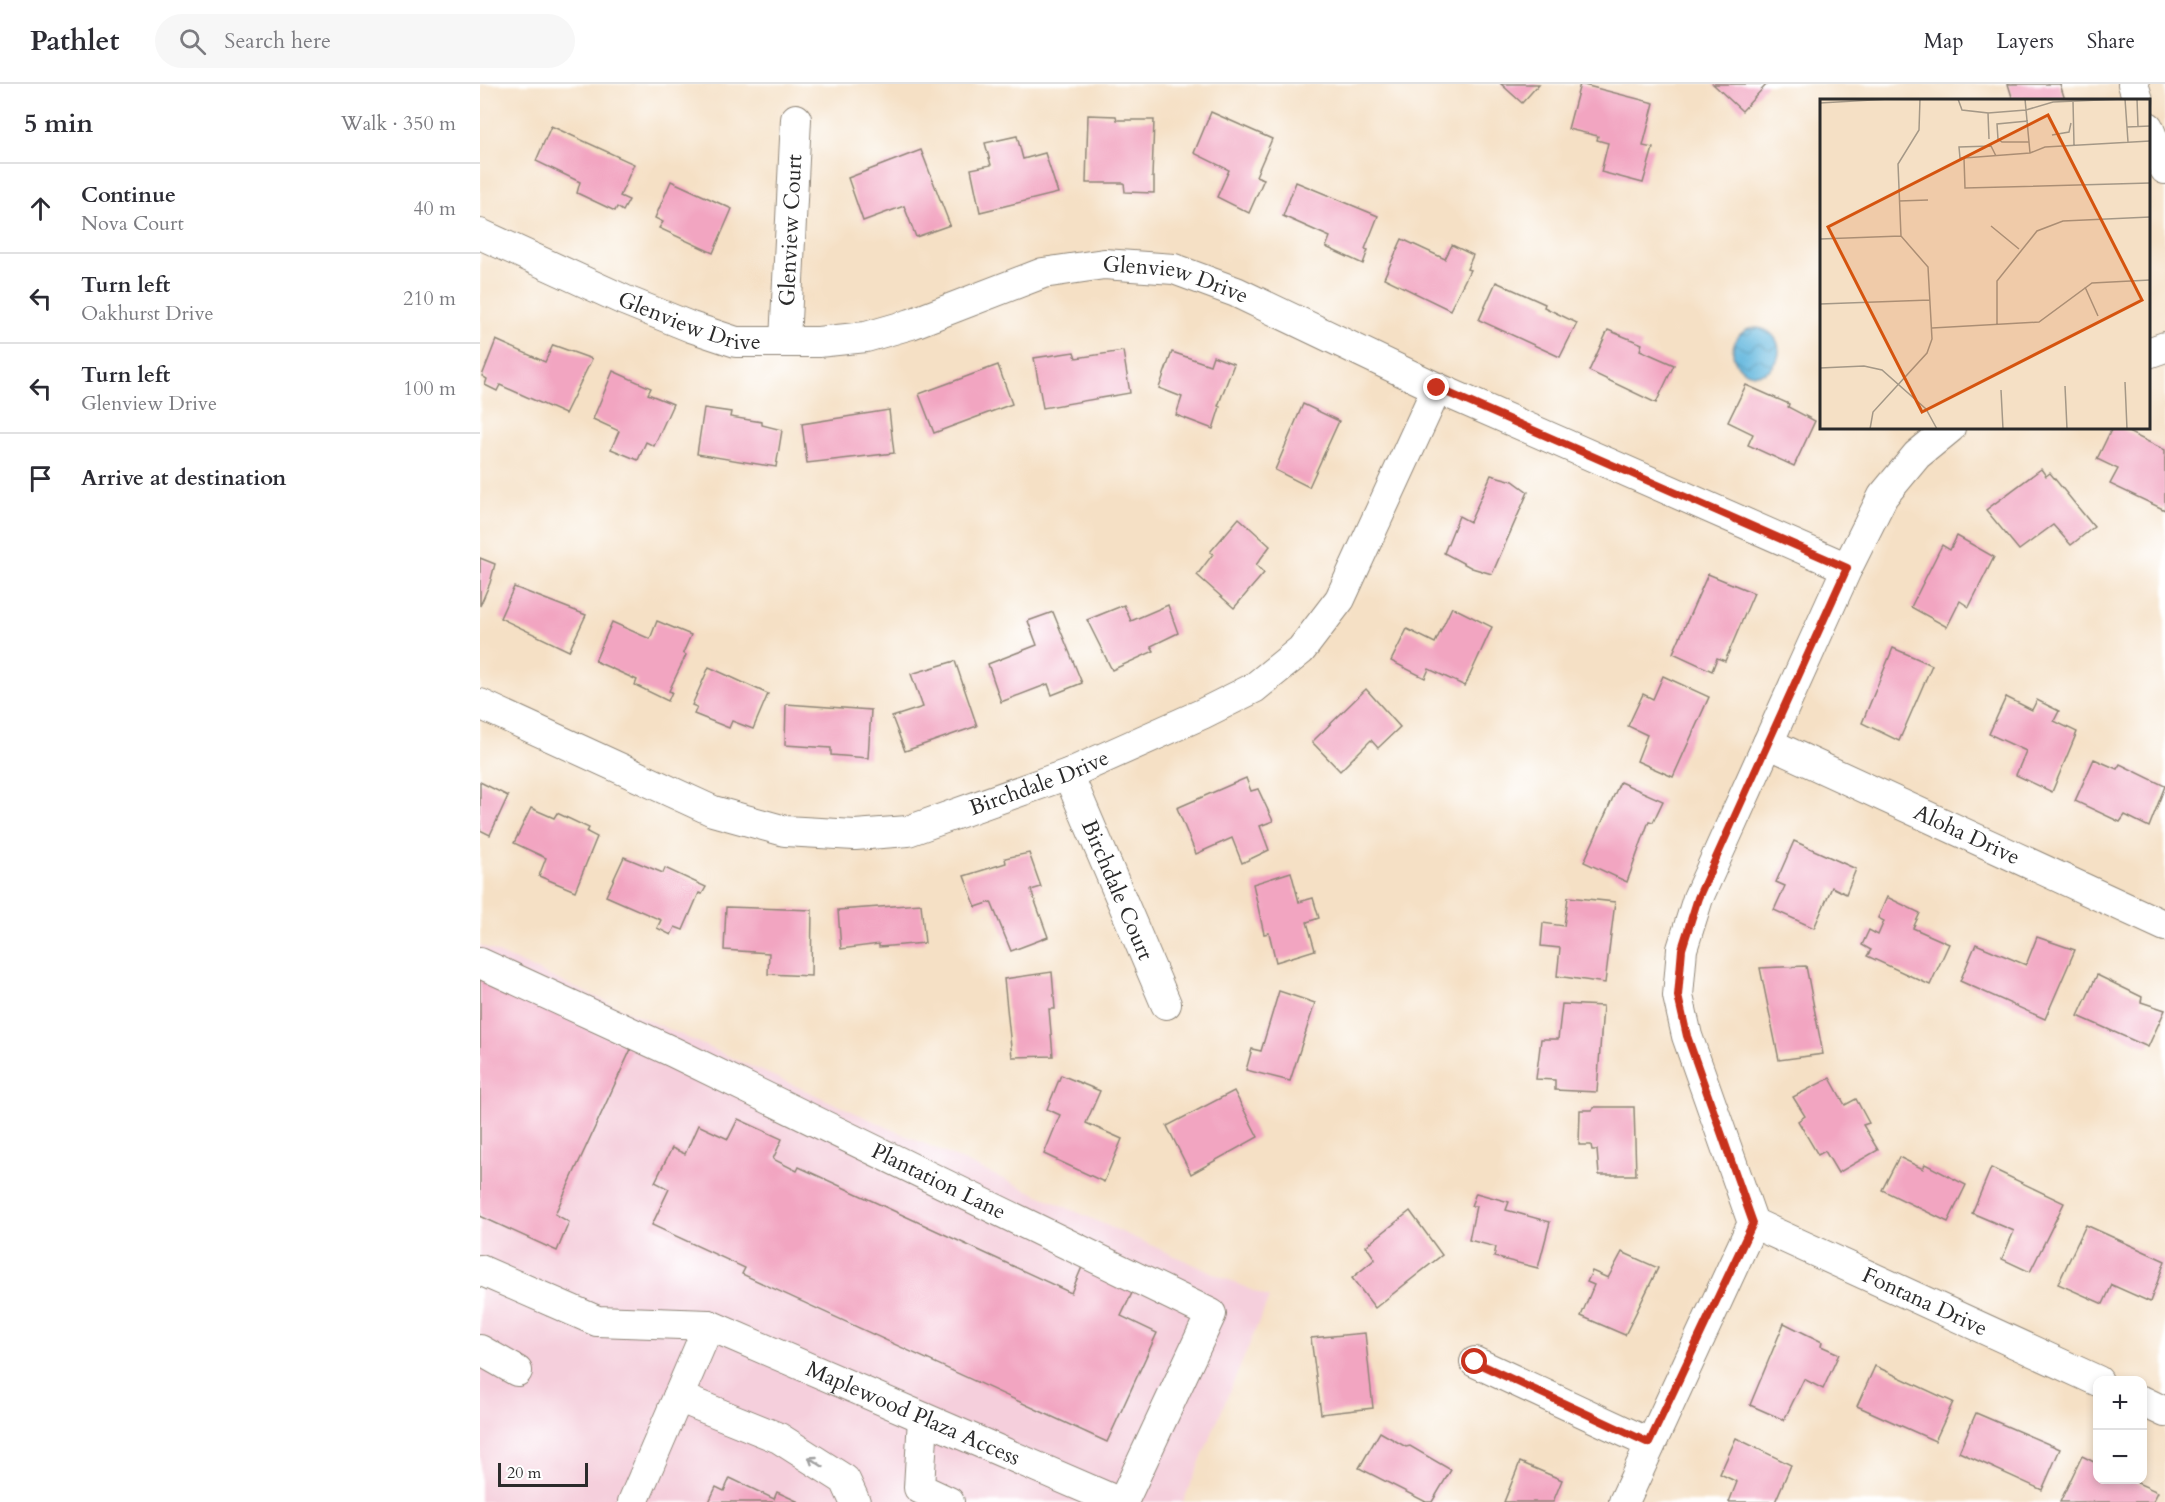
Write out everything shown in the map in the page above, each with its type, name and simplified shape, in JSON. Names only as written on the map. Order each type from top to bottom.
[{"type":"street","points":[[2133,84],[2138,99]]},
{"type":"street","name":"Glenview Court","points":[[784,341],[796,119]]},
{"type":"street","points":[[2150,132],[2165,169]]},
{"type":"street","name":"Glenview Drive","points":[[480,234],[691,327],[736,342],[819,342],[866,337],[911,324],[1043,273],[1104,264],[1174,269],[1236,292],[1437,388],[1847,568]]},
{"type":"street","points":[[2150,352],[2165,347]]},
{"type":"street","name":"Birchdale Drive","points":[[480,704],[713,811],[785,831],[855,835],[908,831],[1068,774],[1254,688],[1301,650],[1340,599],[1437,388]]},
{"type":"street","points":[[1624,1502],[1649,1443],[1753,1223],[1687,1036],[1678,996],[1682,949],[1698,898],[1847,568],[1883,496],[1917,454],[1949,429]]},
{"type":"street","name":"Aloha Drive","points":[[1768,742],[2165,926]]},
{"type":"street","name":"Birchdale Court","points":[[1068,774],[1166,1004]]},
{"type":"street","name":"Plantation Lane","points":[[480,963],[673,1052],[1211,1314],[1124,1502]]},
{"type":"street","name":"Fontana Drive","points":[[1753,1223],[2093,1379]]},
{"type":"street","name":"Maplewood Plaza Access","points":[[480,1270],[597,1321],[710,1325],[1118,1502]]},
{"type":"street","points":[[633,1502],[710,1325]]},
{"type":"street","points":[[480,1350],[517,1371]]},
{"type":"street","points":[[1475,1362],[1649,1443]]},
{"type":"street","points":[[678,1397],[779,1438],[845,1480],[855,1502]]},
{"type":"street","points":[[2147,1403],[2165,1412]]},
{"type":"street","points":[[923,1418],[920,1488],[949,1502]]},
{"type":"shaded area","points":[[480,945],[1269,1298],[1183,1502],[480,1502]]},
{"type":"water","points":[[1756,328],[1772,335],[1779,351],[1772,367],[1756,374],[1740,367],[1733,351],[1740,335]]},
{"type":"building","points":[[1501,84],[1539,84],[1522,103]]},
{"type":"building","points":[[1580,84],[1654,103],[1643,146],[1653,148],[1643,183],[1601,172],[1608,143],[1597,140],[1598,136],[1568,129]]},
{"type":"building","points":[[1713,84],[1767,84],[1742,111]]},
{"type":"building","points":[[2008,84],[2060,84],[2065,99],[2013,99]]},
{"type":"building","points":[[1211,112],[1272,139],[1256,176],[1264,179],[1249,213],[1217,197],[1229,170],[1194,153]]},
{"type":"building","points":[[1088,115],[1116,116],[1117,120],[1154,120],[1152,177],[1154,177],[1154,193],[1125,192],[1124,183],[1086,183]]},
{"type":"building","points":[[551,126],[634,164],[620,196],[629,200],[623,211],[617,207],[615,211],[577,193],[580,182],[536,161]]},
{"type":"building","points":[[1017,136],[1023,159],[1045,153],[1058,193],[980,212],[971,169],[991,165],[985,143]]},
{"type":"building","points":[[921,150],[950,225],[916,237],[904,206],[863,221],[848,178]]},
{"type":"building","points":[[671,181],[732,209],[713,253],[659,228],[663,222],[655,218]]},
{"type":"building","points":[[1296,182],[1378,216],[1365,249],[1368,250],[1363,264],[1326,247],[1330,237],[1283,216]]},
{"type":"building","points":[[1402,239],[1445,259],[1452,245],[1473,255],[1467,269],[1470,270],[1450,310],[1384,278]]},
{"type":"building","points":[[1496,282],[1545,304],[1544,307],[1577,323],[1560,357],[1479,320]]},
{"type":"building","points":[[1608,330],[1642,344],[1640,350],[1674,365],[1656,403],[1589,371]]},
{"type":"building","points":[[496,340],[545,362],[553,345],[592,359],[565,414],[500,385],[497,391],[485,385],[487,379],[482,376]]},
{"type":"building","points":[[1123,351],[1130,393],[1043,408],[1034,358],[1074,352],[1076,358]]},
{"type":"building","points":[[1172,352],[1210,365],[1213,356],[1234,364],[1218,406],[1220,407],[1213,429],[1176,415],[1182,397],[1159,388]]},
{"type":"building","points":[[998,365],[1012,404],[934,433],[919,394]]},
{"type":"building","points":[[613,371],[651,388],[648,394],[673,404],[654,446],[646,442],[638,460],[611,449],[619,431],[593,419]]},
{"type":"building","points":[[1746,385],[1789,404],[1788,407],[1815,421],[1794,466],[1748,445],[1753,434],[1728,422]]},
{"type":"building","points":[[1303,404],[1339,421],[1309,487],[1275,470]]},
{"type":"building","points":[[704,408],[731,412],[730,417],[762,422],[762,425],[782,430],[776,467],[697,454]]},
{"type":"building","points":[[889,410],[894,453],[807,463],[802,424]]},
{"type":"building","points":[[2112,429],[2122,429],[2165,450],[2165,510],[2110,484],[2118,469],[2097,459]]},
{"type":"building","points":[[2041,469],[2046,476],[2050,473],[2094,527],[2071,545],[2053,525],[2019,550],[1986,510]]},
{"type":"building","points":[[1491,475],[1513,481],[1528,492],[1492,574],[1472,568],[1444,553],[1459,516],[1470,522]]},
{"type":"building","points":[[1239,518],[1270,546],[1256,565],[1264,573],[1234,608],[1197,575],[1213,554],[1210,552]]},
{"type":"building","points":[[1957,536],[1994,557],[1969,607],[1960,601],[1947,627],[1911,607],[1942,545],[1950,550]]},
{"type":"building","points":[[480,558],[495,564],[480,606]]},
{"type":"building","points":[[1708,574],[1754,593],[1725,661],[1717,658],[1712,671],[1673,653]]},
{"type":"building","points":[[514,587],[586,615],[569,651],[500,618]]},
{"type":"building","points":[[1124,605],[1131,621],[1168,605],[1178,633],[1151,646],[1154,651],[1112,670],[1087,620]]},
{"type":"building","points":[[1452,607],[1492,627],[1465,686],[1429,669],[1425,678],[1391,661],[1407,629],[1435,643]]},
{"type":"building","points":[[1053,612],[1082,683],[1052,695],[1048,684],[1001,702],[988,664],[1037,645],[1028,621]]},
{"type":"building","points":[[657,621],[691,635],[683,653],[686,655],[669,691],[672,692],[668,701],[635,685],[637,680],[595,661],[612,622],[650,639]]},
{"type":"building","points":[[1893,648],[1932,665],[1899,741],[1862,723]]},
{"type":"building","points":[[955,661],[977,726],[905,751],[892,717],[923,707],[911,674]]},
{"type":"building","points":[[709,667],[768,694],[753,729],[732,721],[729,728],[694,714],[697,707],[692,705]]},
{"type":"building","points":[[1663,676],[1709,697],[1673,777],[1637,761],[1647,735],[1628,726],[1643,694],[1653,699]]},
{"type":"building","points":[[1366,689],[1400,727],[1378,748],[1371,740],[1340,771],[1312,742]]},
{"type":"building","points":[[2006,697],[2032,710],[2037,700],[2059,711],[2054,721],[2077,732],[2052,792],[2016,775],[2026,751],[1989,734]]},
{"type":"building","points":[[786,704],[871,710],[868,758],[831,755],[831,748],[785,745]]},
{"type":"building","points":[[2094,759],[2117,769],[2120,764],[2165,786],[2149,827],[2125,815],[2120,822],[2075,801]]},
{"type":"building","points":[[1246,778],[1251,791],[1258,789],[1273,821],[1260,826],[1269,850],[1242,863],[1232,838],[1196,854],[1177,808]]},
{"type":"building","points":[[480,782],[508,796],[490,835],[480,830]]},
{"type":"building","points":[[1620,782],[1663,801],[1653,822],[1649,821],[1627,882],[1584,862]]},
{"type":"building","points":[[531,808],[554,818],[557,813],[589,828],[587,832],[597,837],[575,891],[539,876],[546,858],[514,843]]},
{"type":"building","points":[[1794,841],[1856,869],[1846,894],[1832,887],[1814,928],[1774,910],[1785,886],[1776,882]]},
{"type":"building","points":[[1029,853],[1041,887],[1031,890],[1048,937],[1011,951],[991,902],[976,907],[964,876],[1006,863],[1005,858]]},
{"type":"building","points":[[624,857],[663,873],[665,868],[706,887],[702,894],[699,893],[683,930],[675,927],[671,935],[657,928],[661,920],[606,896]]},
{"type":"building","points":[[1291,872],[1299,902],[1313,898],[1319,918],[1307,922],[1315,950],[1276,962],[1269,933],[1264,934],[1253,884]]},
{"type":"building","points":[[1568,897],[1615,902],[1605,983],[1557,976],[1560,948],[1541,946],[1543,923],[1564,926]]},
{"type":"building","points":[[1887,897],[1920,913],[1913,928],[1949,944],[1930,985],[1867,956],[1871,950],[1862,945],[1869,930],[1878,935],[1884,921],[1878,918]]},
{"type":"building","points":[[921,904],[925,943],[879,947],[879,944],[841,949],[838,910]]},
{"type":"building","points":[[726,907],[812,910],[811,976],[768,974],[769,953],[724,950]]},
{"type":"building","points":[[2037,937],[2075,950],[2045,1019],[1960,981],[1976,944],[2026,965]]},
{"type":"building","points":[[1806,966],[1823,1054],[1779,1060],[1760,968]]},
{"type":"building","points":[[1052,972],[1055,1009],[1049,1009],[1053,1056],[1012,1057],[1004,979]]},
{"type":"building","points":[[2097,975],[2142,997],[2141,1002],[2165,1010],[2148,1047],[2078,1016]]},
{"type":"building","points":[[480,979],[631,1049],[555,1214],[569,1222],[557,1251],[480,1216]]},
{"type":"building","points":[[1279,991],[1315,1003],[1290,1081],[1246,1070],[1252,1049],[1261,1051]]},
{"type":"building","points":[[1562,1004],[1603,1006],[1597,1092],[1555,1090],[1555,1080],[1536,1079],[1541,1039],[1558,1039]]},
{"type":"building","points":[[1061,1075],[1100,1091],[1086,1123],[1122,1139],[1104,1182],[1044,1154],[1060,1115],[1047,1109]]},
{"type":"building","points":[[1830,1078],[1845,1105],[1856,1099],[1869,1123],[1863,1125],[1878,1150],[1838,1173],[1825,1151],[1818,1155],[1798,1121],[1805,1116],[1793,1097]]},
{"type":"building","points":[[1234,1091],[1258,1137],[1191,1174],[1167,1126]]},
{"type":"building","points":[[1595,1107],[1634,1107],[1636,1175],[1599,1175],[1597,1150],[1592,1150],[1591,1145],[1579,1145],[1580,1110],[1592,1110]]},
{"type":"building","points":[[738,1119],[782,1139],[773,1159],[797,1171],[799,1167],[1071,1293],[1082,1267],[1133,1291],[1121,1316],[1157,1333],[1107,1442],[742,1274],[745,1268],[652,1225],[669,1189],[655,1182],[672,1148],[685,1154],[698,1125],[728,1139]]},
{"type":"building","points":[[1899,1157],[1923,1169],[1925,1164],[1966,1185],[1948,1222],[1882,1190]]},
{"type":"building","points":[[1991,1168],[2064,1203],[2030,1272],[2002,1259],[2014,1231],[1972,1213]]},
{"type":"building","points":[[1476,1193],[1509,1202],[1506,1210],[1550,1222],[1538,1268],[1494,1257],[1496,1247],[1469,1240],[1476,1206],[1471,1206]]},
{"type":"building","points":[[1410,1211],[1442,1255],[1375,1308],[1352,1278],[1375,1259],[1366,1246]]},
{"type":"building","points":[[2086,1225],[2165,1261],[2150,1302],[2112,1285],[2103,1304],[2058,1284]]},
{"type":"building","points":[[1622,1252],[1658,1268],[1625,1335],[1581,1316],[1594,1285],[1587,1282],[1592,1271],[1608,1278]]},
{"type":"building","points":[[1784,1323],[1822,1342],[1821,1346],[1839,1354],[1823,1389],[1804,1379],[1784,1420],[1750,1405]]},
{"type":"building","points":[[1365,1333],[1373,1408],[1321,1414],[1311,1338]]},
{"type":"building","points":[[1875,1366],[1953,1402],[1935,1441],[1857,1406]]},
{"type":"building","points":[[1976,1413],[2060,1449],[2042,1490],[1959,1452]]},
{"type":"building","points":[[1380,1432],[1406,1447],[1410,1446],[1451,1470],[1432,1502],[1426,1502],[1359,1468]]},
{"type":"building","points":[[1736,1438],[1791,1465],[1775,1502],[1729,1502],[1737,1482],[1720,1474]]},
{"type":"building","points":[[2082,1456],[2093,1462],[2093,1484],[2140,1484],[2158,1492],[2153,1502],[2060,1502]]},
{"type":"building","points":[[1520,1462],[1562,1480],[1553,1502],[1504,1502]]},
{"type":"building","points":[[730,1478],[774,1499],[777,1492],[799,1502],[709,1502],[716,1487],[724,1491]]},
{"type":"route","points":[[1437,388],[1847,568],[1698,898],[1682,949],[1678,996],[1687,1036],[1753,1223],[1649,1443],[1475,1362]]}]
